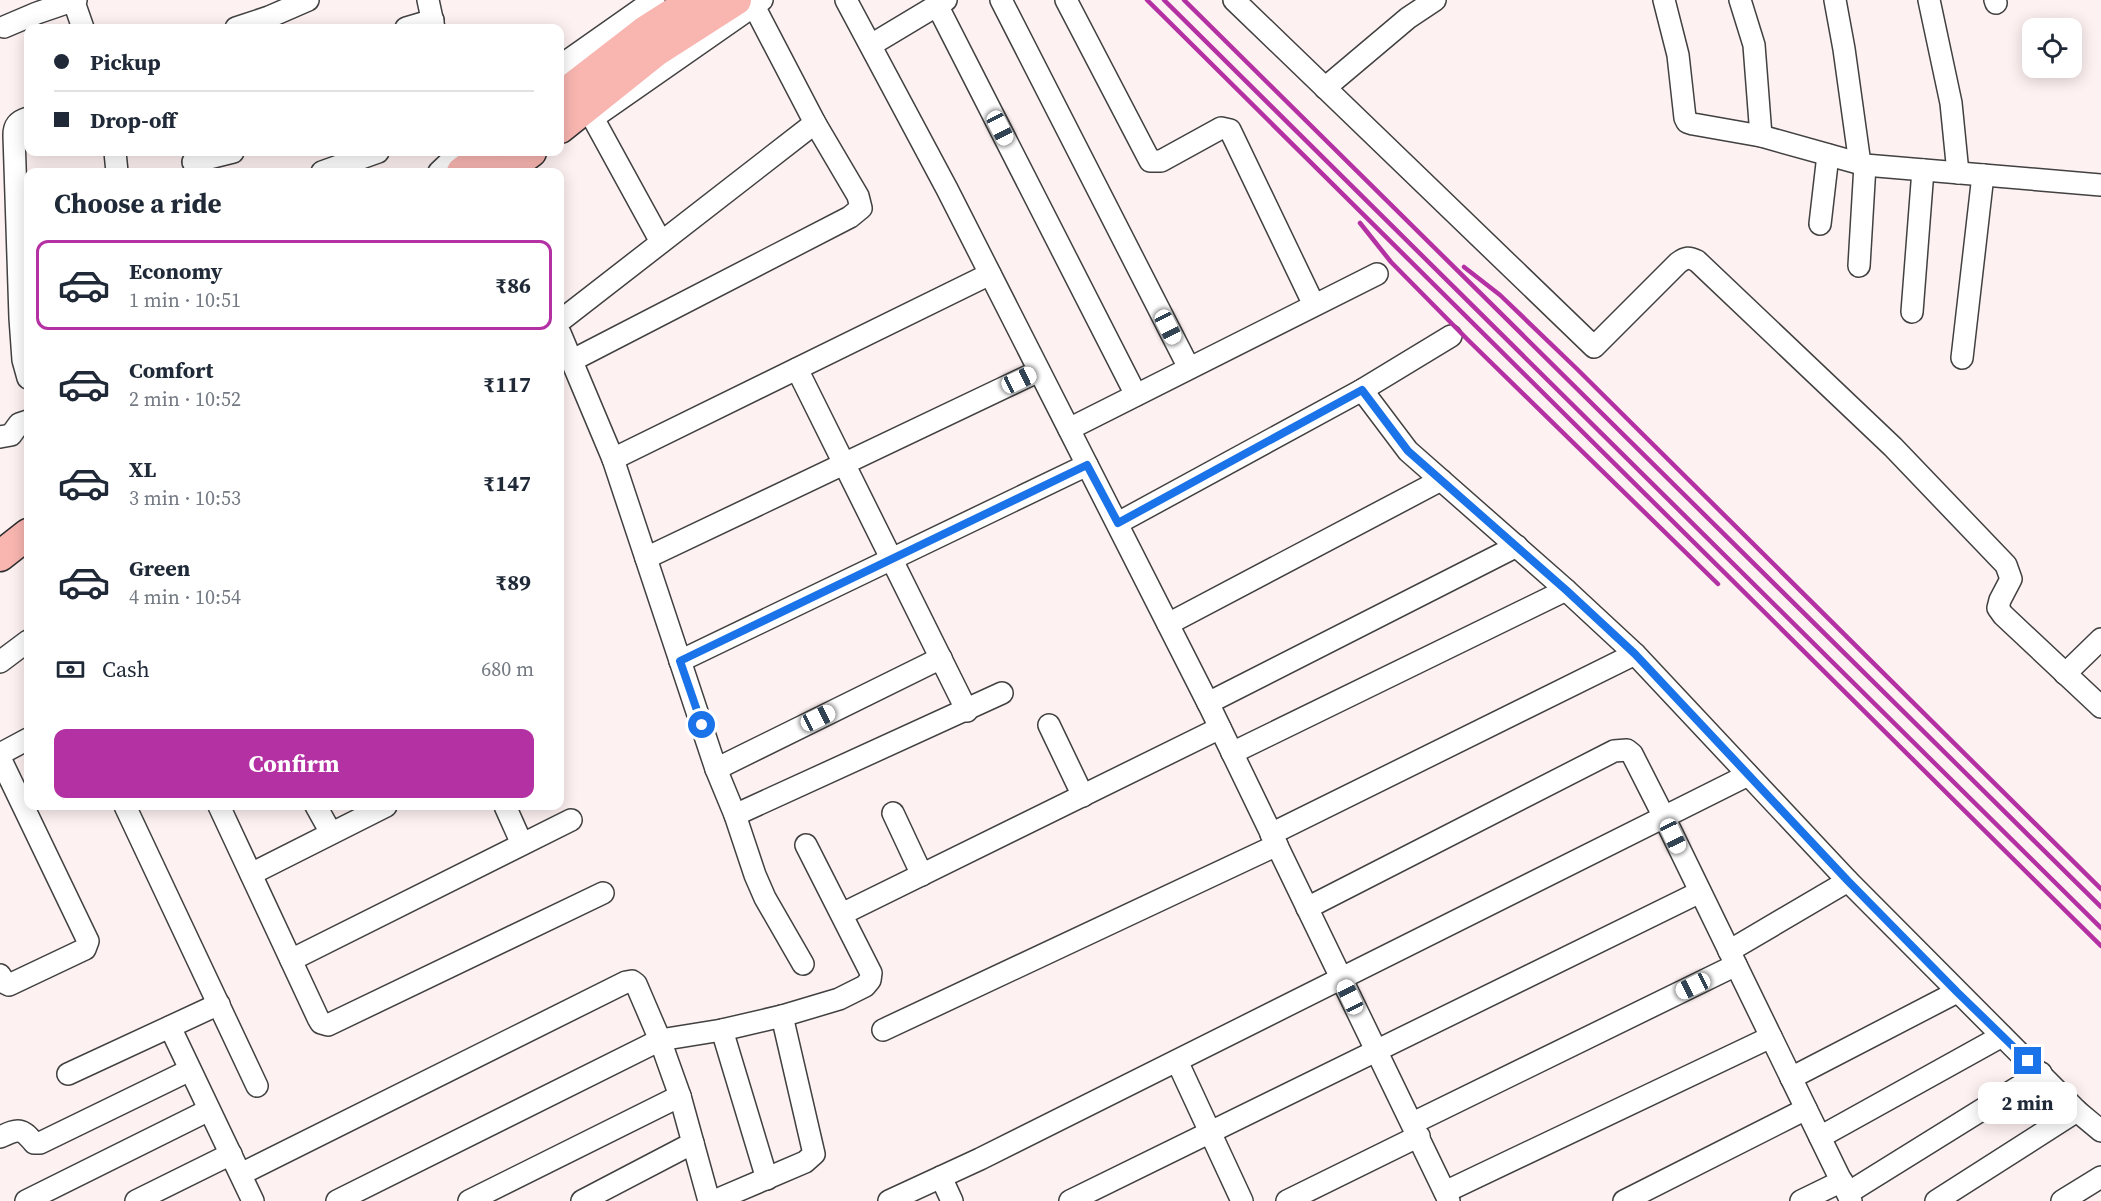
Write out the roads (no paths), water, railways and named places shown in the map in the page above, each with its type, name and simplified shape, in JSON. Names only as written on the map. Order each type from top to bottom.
[{"type":"street","points":[[4,27],[76,0],[75,5],[82,24]]},
{"type":"street","points":[[249,24],[269,18],[308,0]]},
{"type":"street","points":[[564,63],[654,0]]},
{"type":"street","points":[[564,94],[644,32],[694,0]]},
{"type":"street","points":[[846,0],[1118,523],[1208,703],[1447,1197],[1771,1037]]},
{"type":"street","points":[[1001,0],[1189,368]]},
{"type":"street","points":[[1066,0],[1150,161],[1161,160],[1221,128],[1230,130],[1314,305]]},
{"type":"street","points":[[1234,0],[1594,347],[1678,263],[1684,258],[1697,261],[1893,447],[2006,565],[2012,579],[1998,608],[2101,707]]},
{"type":"street","points":[[1325,88],[1408,18],[1435,0]]},
{"type":"street","points":[[1664,0],[1678,55],[1687,122],[1761,136],[1862,165],[2101,185]]},
{"type":"street","points":[[1740,0],[1754,45],[1761,136]]},
{"type":"street","points":[[1835,0],[1862,165],[1859,266]]},
{"type":"street","points":[[1929,0],[1951,103],[1958,173]]},
{"type":"street","points":[[564,139],[751,2]]},
{"type":"street","points":[[572,361],[857,213],[861,208],[861,202],[815,123],[751,2]]},
{"type":"street","points":[[564,126],[655,52],[751,2]]},
{"type":"street","points":[[871,45],[942,2],[1136,395]]},
{"type":"street","points":[[415,24],[432,16]]},
{"type":"street","points":[[593,118],[661,242]]},
{"type":"street","points":[[564,318],[815,123]]},
{"type":"street","points":[[14,126],[10,318],[24,341]]},
{"type":"street","points":[[1820,224],[1828,155]]},
{"type":"street","points":[[193,162],[217,156]]},
{"type":"street","points":[[333,168],[367,156]]},
{"type":"street","points":[[509,168],[526,156]]},
{"type":"street","points":[[525,168],[542,156]]},
{"type":"street","points":[[444,168],[459,157]]},
{"type":"street","points":[[1912,312],[1923,170]]},
{"type":"street","points":[[1962,358],[1983,175]]},
{"type":"street","points":[[613,459],[990,274]]},
{"type":"street","points":[[1069,429],[1377,274]]},
{"type":"street","points":[[1118,523],[1362,390],[1451,336]]},
{"type":"street","points":[[564,342],[613,459],[716,768],[755,875],[765,898],[803,964]]},
{"type":"street","points":[[797,369],[967,711]]},
{"type":"street","points":[[646,558],[1039,370]]},
{"type":"street","points":[[1362,390],[1401,443],[1635,654],[1848,881],[2077,1112],[2101,1131]]},
{"type":"street","points":[[0,437],[11,435],[19,424],[24,422]]},
{"type":"street","points":[[680,661],[1087,465]]},
{"type":"street","points":[[1168,624],[1441,480]]},
{"type":"street","points":[[0,556],[24,537]]},
{"type":"street","points":[[1208,703],[1516,546]]},
{"type":"street","points":[[1232,753],[1566,590]]},
{"type":"street","points":[[2065,674],[2101,639]]},
{"type":"street","points":[[0,662],[24,644]]},
{"type":"street","points":[[883,1030],[1274,839],[1635,654]]},
{"type":"street","points":[[716,768],[941,658]]},
{"type":"street","points":[[735,815],[967,711],[1002,693]]},
{"type":"street","points":[[1049,725],[1083,796]]},
{"type":"street","points":[[842,914],[1220,728]]},
{"type":"street","points":[[24,741],[0,756],[24,806]]},
{"type":"street","points":[[1307,908],[1614,751],[1627,750],[1632,754],[1664,817],[1847,1192]]},
{"type":"street","points":[[888,1201],[1177,1061],[1748,775]]},
{"type":"street","points":[[0,975],[9,985],[85,949],[88,941],[26,810]]},
{"type":"street","points":[[127,810],[257,1086]]},
{"type":"street","points":[[221,810],[318,1018],[321,1023],[328,1025],[603,893]]},
{"type":"street","points":[[318,810],[331,833]]},
{"type":"street","points":[[251,873],[378,810]]},
{"type":"street","points":[[507,810],[522,844]]},
{"type":"street","points":[[893,813],[922,875]]},
{"type":"street","points":[[291,960],[571,820]]},
{"type":"street","points":[[337,1201],[660,1041],[782,1016],[839,999],[865,986],[870,980],[871,973],[806,845]]},
{"type":"street","points":[[1287,1201],[1733,958],[1848,881]]},
{"type":"street","points":[[1070,1201],[1700,892]]},
{"type":"street","points":[[241,1174],[632,981],[636,984],[660,1041],[680,1096],[709,1201]]},
{"type":"street","points":[[1791,1078],[1957,992]]},
{"type":"street","points":[[68,1074],[219,1004]]},
{"type":"street","points":[[714,1201],[805,1162],[813,1155],[782,1016]]},
{"type":"street","points":[[170,1027],[208,1110],[241,1174],[248,1199]]},
{"type":"street","points":[[722,1030],[767,1179]]},
{"type":"street","points":[[1820,1137],[2002,1036]]},
{"type":"street","points":[[1177,1061],[1242,1201]]},
{"type":"street","points":[[0,1137],[19,1130],[25,1132],[34,1143],[40,1143],[190,1070]]},
{"type":"street","points":[[1801,1201],[1847,1192],[2041,1074]]},
{"type":"street","points":[[469,1201],[680,1096]]},
{"type":"street","points":[[1624,1201],[1806,1109]]},
{"type":"street","points":[[26,1201],[208,1110]]},
{"type":"street","points":[[1936,1201],[2077,1112]]},
{"type":"street","points":[[582,1201],[693,1143]]},
{"type":"street","points":[[135,1201],[231,1154]]},
{"type":"street","points":[[941,1177],[952,1201]]},
{"type":"street","points":[[2062,1201],[2101,1177]]},
{"type":"railway","points":[[1147,0],[2101,946]]},
{"type":"railway","points":[[1164,0],[2101,928]]},
{"type":"railway","points":[[1184,0],[2101,907]]},
{"type":"railway","points":[[1360,223],[1391,262],[1468,340],[1718,584]]},
{"type":"railway","points":[[1464,267],[1500,295],[1576,368],[2101,889]]}]
